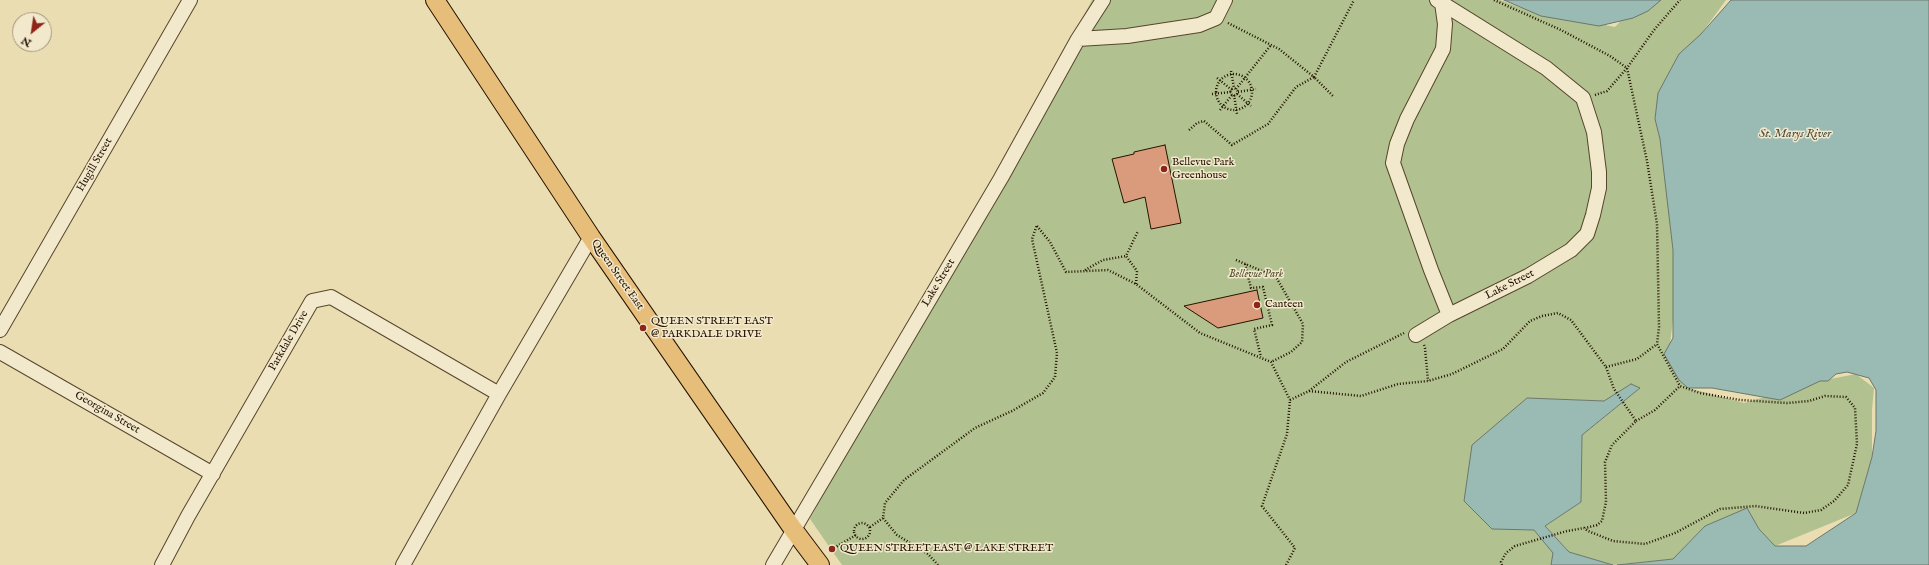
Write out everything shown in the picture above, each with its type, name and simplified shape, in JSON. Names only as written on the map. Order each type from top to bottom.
[{"type":"main road","name":"Queen Street East","points":[[435,0],[591,237],[793,529],[818,562]]},
{"type":"street","name":"Hugill Street","points":[[0,330],[190,0]]},
{"type":"street","name":"Lake Street","points":[[773,565],[1001,178],[1078,39],[1103,0]]},
{"type":"street","points":[[1078,39],[1127,36],[1199,25],[1216,18],[1225,0]]},
{"type":"street","points":[[1440,1],[1546,68],[1583,98]]},
{"type":"street","points":[[1440,1],[1445,24],[1443,49],[1407,119],[1397,144],[1393,163],[1449,316]]},
{"type":"street","name":"Lake Street","points":[[1416,335],[1449,316],[1528,276],[1571,250],[1587,234],[1596,203],[1599,172],[1594,132],[1583,98]]},
{"type":"street","points":[[403,565],[498,394],[591,237]]},
{"type":"street","name":"Parkdale Drive","points":[[162,565],[312,302],[331,297],[498,394]]},
{"type":"street","name":"Georgina Street","points":[[0,352],[213,474]]},
{"type":"path","points":[[1189,130],[1197,123],[1204,121],[1232,145],[1268,124],[1296,87],[1314,77],[1354,0]]},
{"type":"path","points":[[1494,0],[1561,30],[1610,56],[1627,68],[1657,224],[1659,327],[1657,344],[1680,386],[1700,393],[1740,400],[1787,403],[1809,401],[1825,396],[1846,397],[1855,408],[1857,444],[1848,485],[1834,501],[1821,510],[1804,512],[1755,506],[1720,509],[1675,533],[1645,544],[1613,541],[1584,528]]},
{"type":"path","points":[[1583,98],[1607,91],[1627,68],[1654,30],[1680,0]]},
{"type":"path","points":[[1216,18],[1271,45],[1295,61],[1333,96]]},
{"type":"path","points":[[1221,108],[1271,45]]},
{"type":"path","points":[[1231,73],[1237,114]]},
{"type":"path","points":[[1231,73],[1245,78],[1252,90],[1251,98],[1245,108],[1236,110],[1221,108],[1214,94],[1218,79],[1231,73]]},
{"type":"path","points":[[1218,79],[1251,106]]},
{"type":"path","points":[[1214,94],[1256,89]]},
{"type":"path","points":[[938,565],[928,554],[896,535],[883,518],[885,503],[904,480],[975,428],[1012,411],[1043,393],[1055,377],[1057,353],[1032,239],[1037,225],[1050,242],[1066,272],[1108,270],[1136,284],[1200,333],[1271,362],[1290,400],[1287,434],[1262,506],[1295,548],[1286,565]]},
{"type":"path","points":[[1126,256],[1138,231]]},
{"type":"path","points":[[1085,271],[1102,260],[1126,256]]},
{"type":"path","points":[[1126,256],[1138,271],[1136,284]]},
{"type":"path","points":[[1236,260],[1276,277],[1303,324],[1302,342],[1291,352],[1271,362]]},
{"type":"path","points":[[1245,264],[1251,288],[1263,286],[1272,326],[1254,329],[1261,358]]},
{"type":"path","points":[[1309,391],[1361,396],[1398,384],[1428,381],[1452,374],[1503,349],[1530,321],[1542,316],[1558,313],[1571,320],[1606,367],[1614,389],[1629,413],[1636,421]]},
{"type":"path","points":[[1290,400],[1309,391],[1346,362],[1403,333],[1416,335],[1425,348],[1428,381]]},
{"type":"path","points":[[1606,367],[1637,359],[1657,344]]},
{"type":"path","points":[[1502,565],[1501,562],[1506,553],[1515,546],[1537,538],[1597,525],[1602,521],[1606,502],[1605,462],[1612,445],[1636,421],[1655,410],[1680,386]]},
{"type":"path","points":[[870,527],[883,518]]},
{"type":"path","points":[[864,523],[870,527],[870,532],[867,537],[863,539],[856,535],[854,530],[858,524],[864,523]]},
{"type":"path","points":[[818,562],[856,535]]},
{"type":"green space","name":"Bellevue Park","points":[[1092,0],[1500,0],[1524,9],[1615,27],[1640,0],[1726,0],[1658,93],[1673,250],[1673,320],[1668,359],[1688,388],[1744,403],[1820,381],[1856,374],[1874,388],[1872,410],[1872,457],[1856,513],[1775,546],[1759,529],[1747,508],[1705,526],[1673,559],[1613,565],[1569,552],[1545,526],[1581,502],[1582,435],[1639,389],[1631,384],[1604,401],[1527,398],[1492,529],[1534,530],[1554,553],[1560,565],[842,565],[810,519]]},
{"type":"water","points":[[1504,0],[1661,0],[1648,11],[1633,18],[1599,26],[1541,16]]},
{"type":"water","name":"St. Marys River","points":[[1731,0],[1929,0],[1929,565],[1617,565],[1673,559],[1705,526],[1747,508],[1759,529],[1775,546],[1806,546],[1856,513],[1872,457],[1876,431],[1876,390],[1869,378],[1847,372],[1836,374],[1828,381],[1820,381],[1780,400],[1712,388],[1688,388],[1679,380],[1664,354],[1673,338],[1673,250],[1660,139],[1655,119],[1658,93],[1679,54],[1701,34]]},
{"type":"water","points":[[1631,384],[1640,388],[1582,435],[1581,502],[1545,526],[1569,552],[1613,565],[1551,565],[1553,553],[1534,530],[1492,529],[1464,501],[1472,445],[1527,398],[1604,401]]},
{"type":"building","points":[[1165,145],[1181,223],[1151,229],[1145,197],[1124,203],[1112,159]]},
{"type":"building","points":[[1257,290],[1263,318],[1218,328],[1184,306]]},
{"type":"place","name":"Bellevue Park Greenhouse","points":[[1164,169]]},
{"type":"place","name":"Canteen","points":[[1257,305]]},
{"type":"place","name":"QUEEN STREET EAST @ PARKDALE DRIVE","points":[[643,328]]},
{"type":"place","name":"QUEEN STREET EAST @ LAKE STREET","points":[[832,549]]}]
